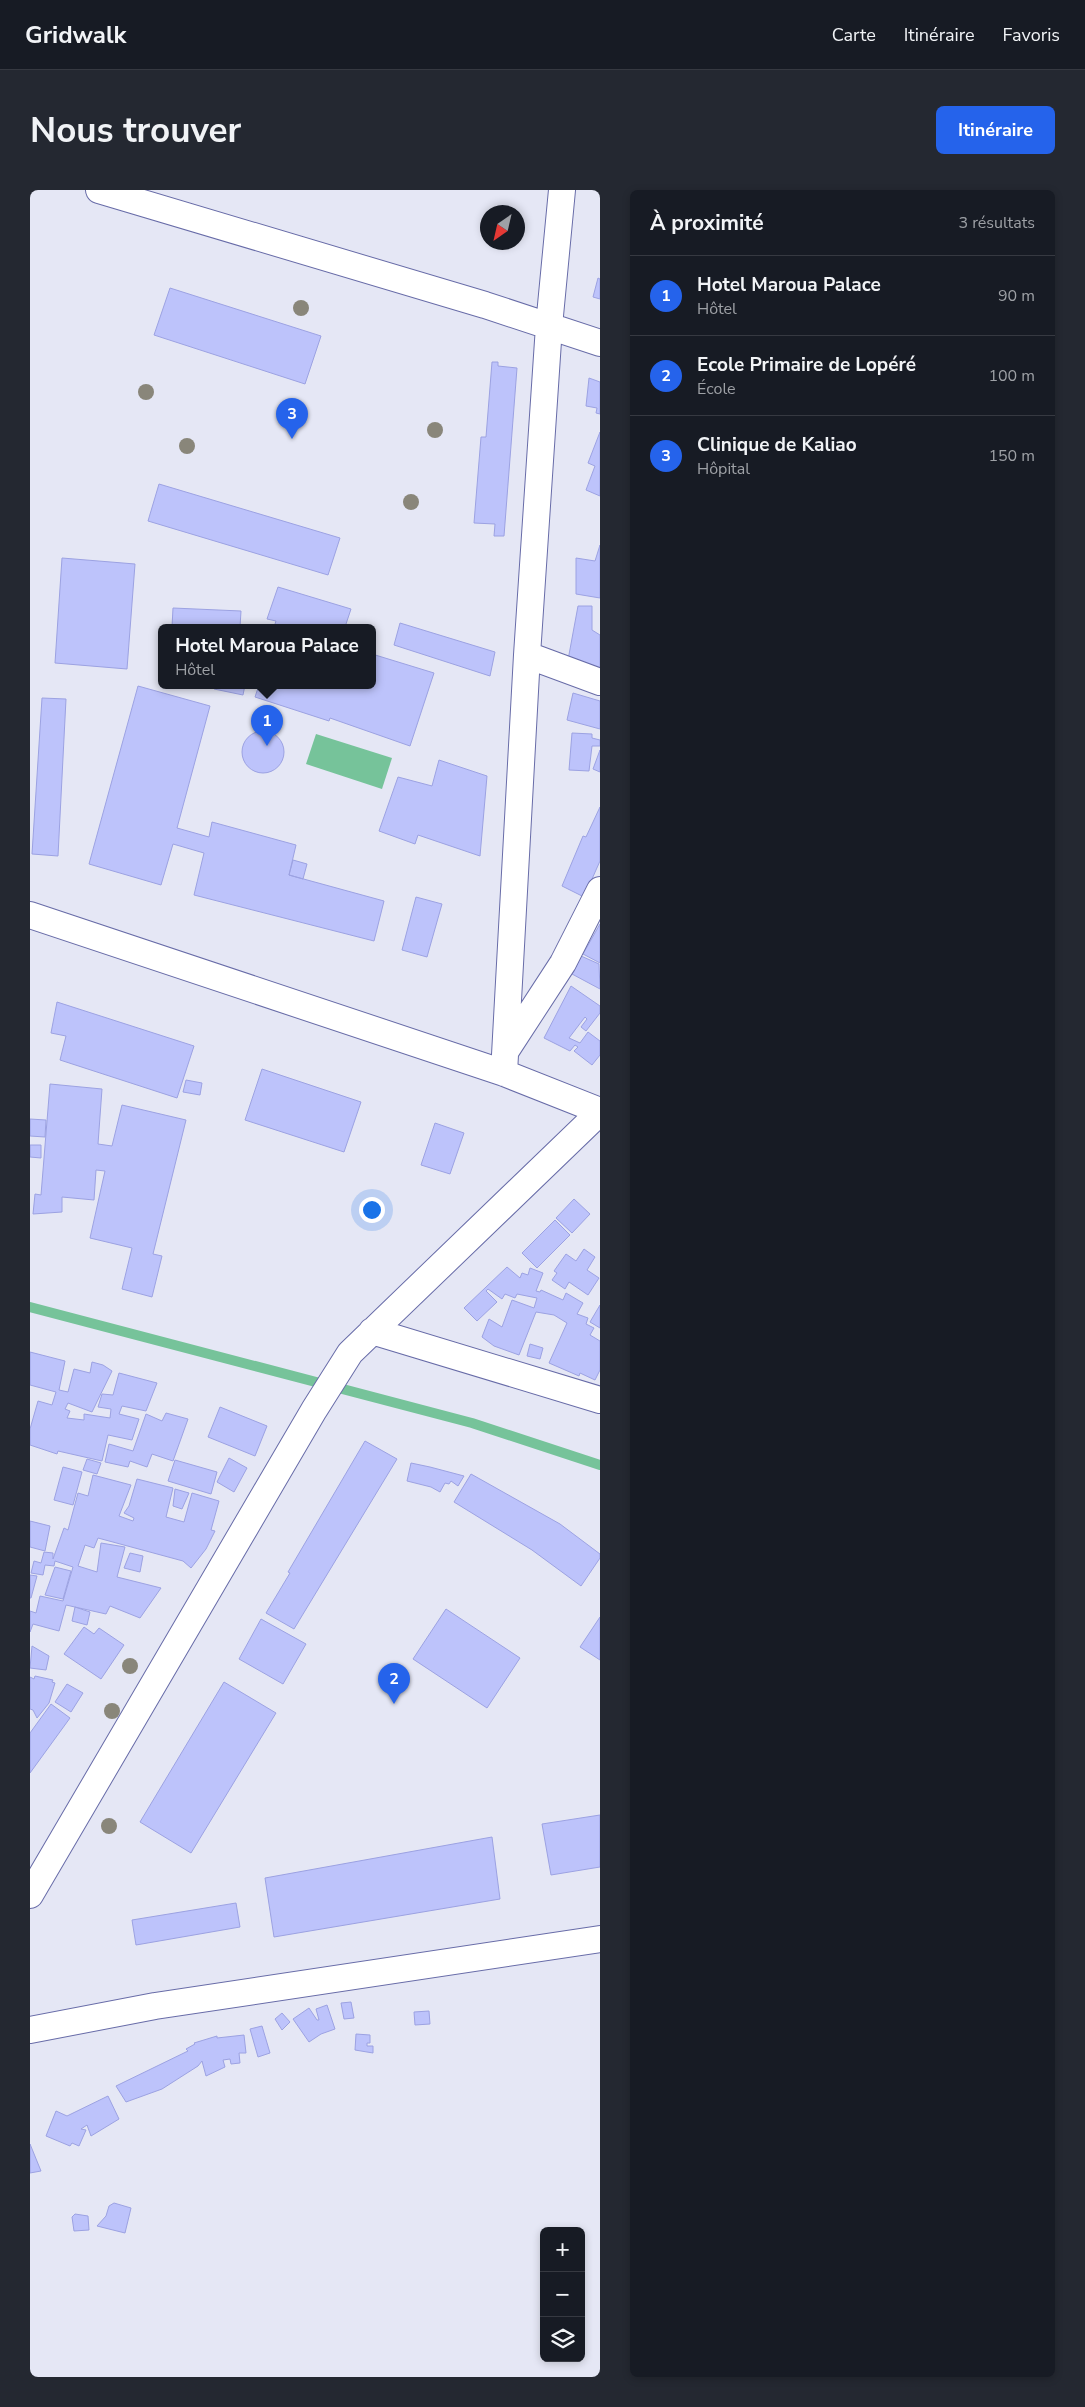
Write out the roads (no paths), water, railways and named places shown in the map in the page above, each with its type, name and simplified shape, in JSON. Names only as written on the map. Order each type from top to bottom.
[{"type":"street","points":[[99,190],[550,326],[600,343]]},
{"type":"street","points":[[505,1061],[527,655],[550,326],[562,190]]},
{"type":"street","points":[[527,655],[600,682]]},
{"type":"street","points":[[505,1061],[563,963],[600,890]]},
{"type":"street","points":[[30,915],[505,1061],[600,1112],[350,1354],[314,1410],[30,1895]]},
{"type":"street","points":[[372,1331],[600,1400]]},
{"type":"street","points":[[30,2030],[155,2006],[600,1939]]},
{"type":"waterway","points":[[30,1307],[472,1423],[600,1465]]},
{"type":"place","name":"Clinique de Kaliao","points":[[292,439]]},
{"type":"place","name":"Hotel Maroua Palace","points":[[267,746]]},
{"type":"place","name":"Ecole Primaire de Lopéré","points":[[394,1704]]}]
